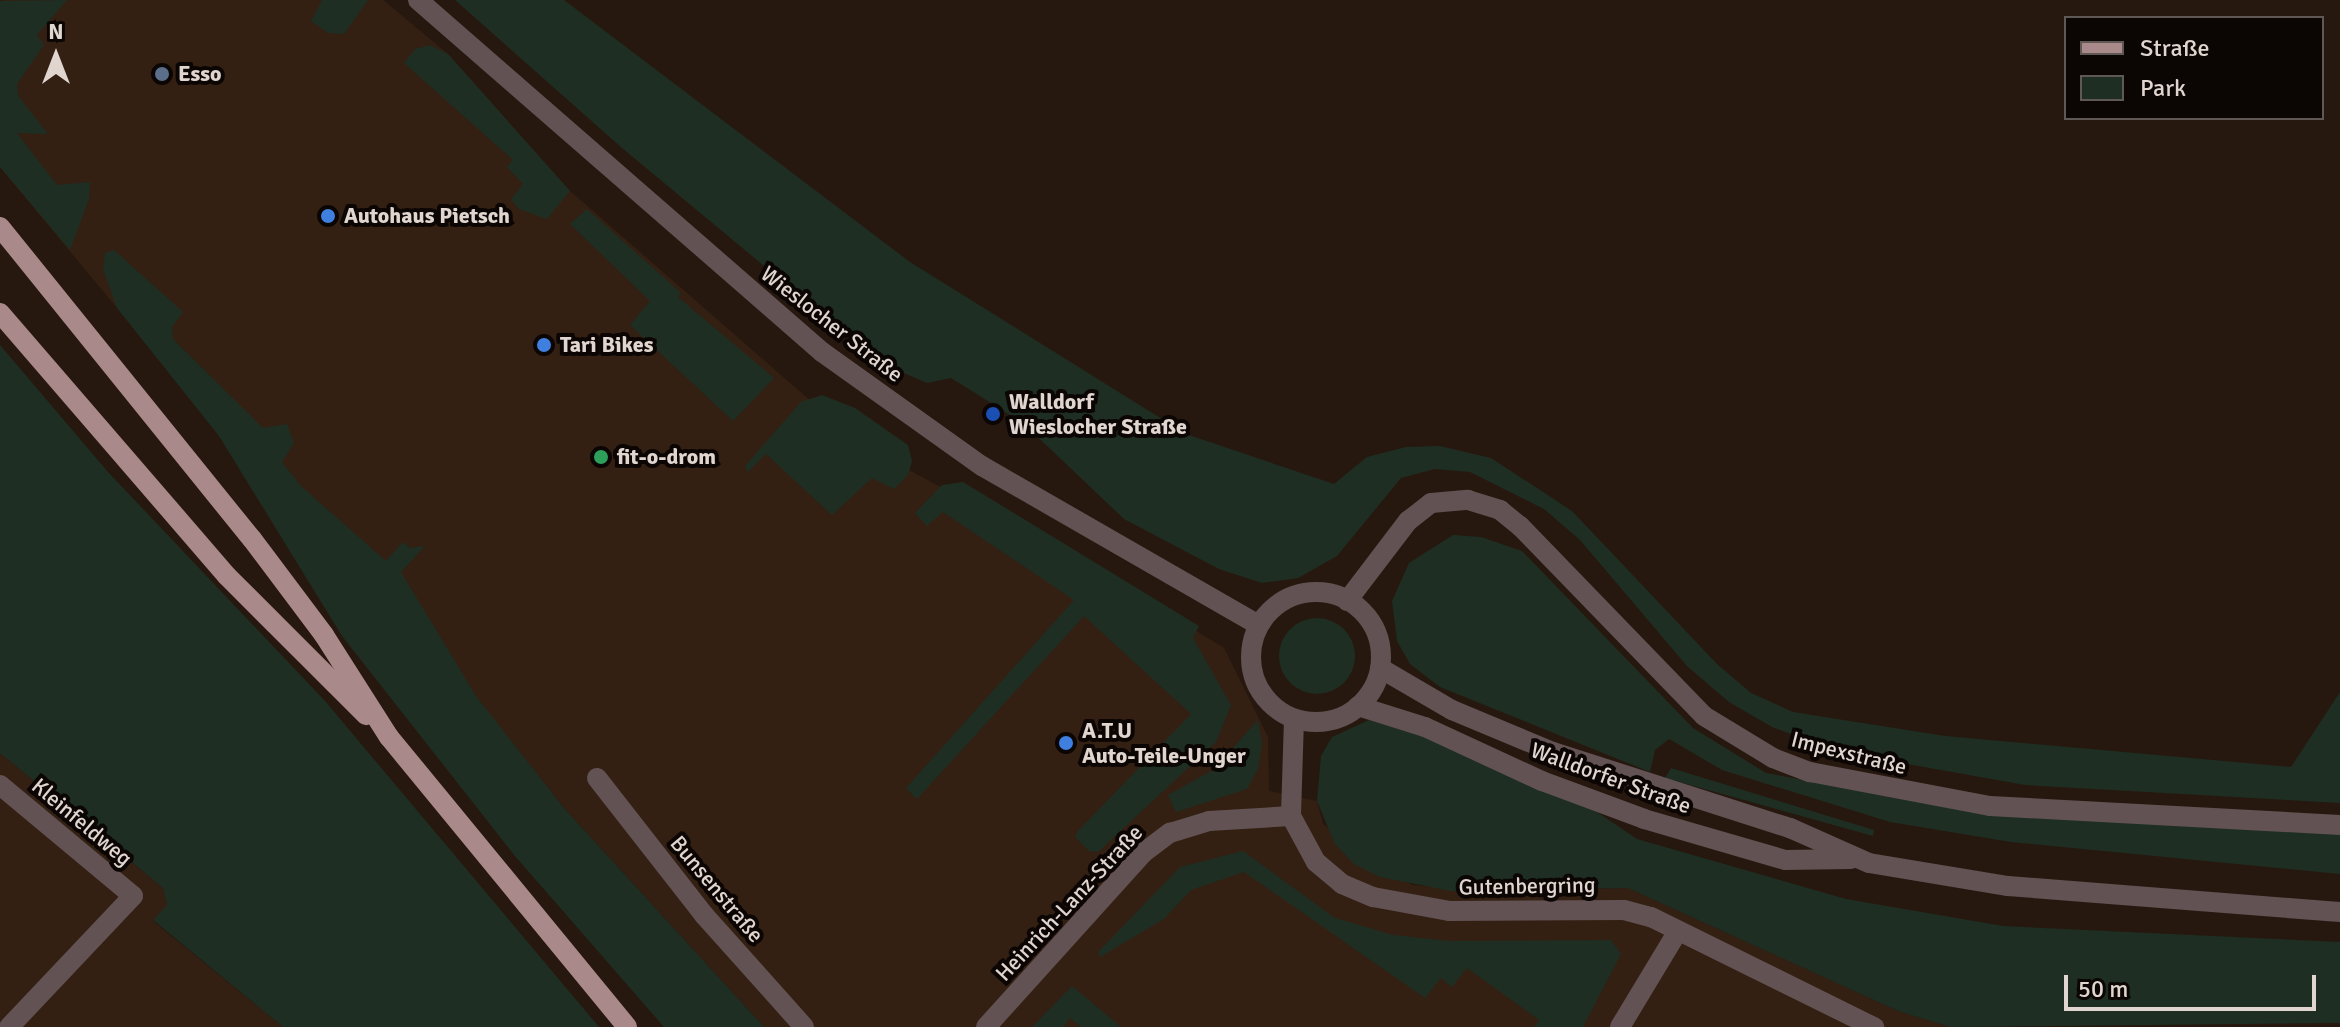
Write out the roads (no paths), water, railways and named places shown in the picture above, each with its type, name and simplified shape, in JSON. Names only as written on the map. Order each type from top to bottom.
[{"type":"main road","points":[[0,227],[252,539],[324,635],[389,737]]},
{"type":"main road","points":[[0,313],[227,576],[389,737],[627,1027]]},
{"type":"street","name":"Wieslocher Straße","points":[[418,0],[822,352],[982,466],[1259,625]]},
{"type":"street","name":"Impexstraße","points":[[1347,601],[1408,521],[1431,503],[1468,500],[1500,510],[1520,526],[1704,716],[1773,758],[1810,772],[1990,806],[2340,825]]},
{"type":"street","points":[[1320,593],[1347,601],[1377,636],[1380,668],[1358,706],[1317,723],[1294,719],[1277,710],[1254,680],[1250,661],[1259,625],[1291,597],[1320,593]]},
{"type":"street","name":"Walldorfer Straße","points":[[1380,668],[1452,710],[1553,752],[1790,828],[1856,859]]},
{"type":"street","name":"Walldorfer Straße","points":[[1358,706],[1425,727],[1542,781],[1644,819],[1785,860],[1856,859],[2008,886],[2340,912]]},
{"type":"street","points":[[1291,816],[1294,719]]},
{"type":"street","name":"Bunsenstraße","points":[[597,778],[704,915],[804,1027]]},
{"type":"street","name":"Kleinfeldweg","points":[[0,785],[133,896],[9,1027]]},
{"type":"street","name":"Gutenbergring","points":[[1291,816],[1316,862],[1342,884],[1373,897],[1449,911],[1624,910],[1678,931],[1874,1027]]},
{"type":"street","name":"Heinrich-Lanz-Straße","points":[[986,1027],[1143,853],[1170,833],[1209,821],[1291,816]]},
{"type":"street","points":[[1620,1027],[1678,931]]},
{"type":"place","name":"Esso","points":[[162,74]]},
{"type":"place","name":"Autohaus Pietsch","points":[[328,216]]},
{"type":"place","name":"Tari Bikes","points":[[544,345]]},
{"type":"place","name":"Walldorf Wieslocher Straße","points":[[993,414]]},
{"type":"place","name":"fit-o-drom","points":[[601,457]]},
{"type":"place","name":"A.T.U Auto-Teile-Unger","points":[[1066,743]]}]
